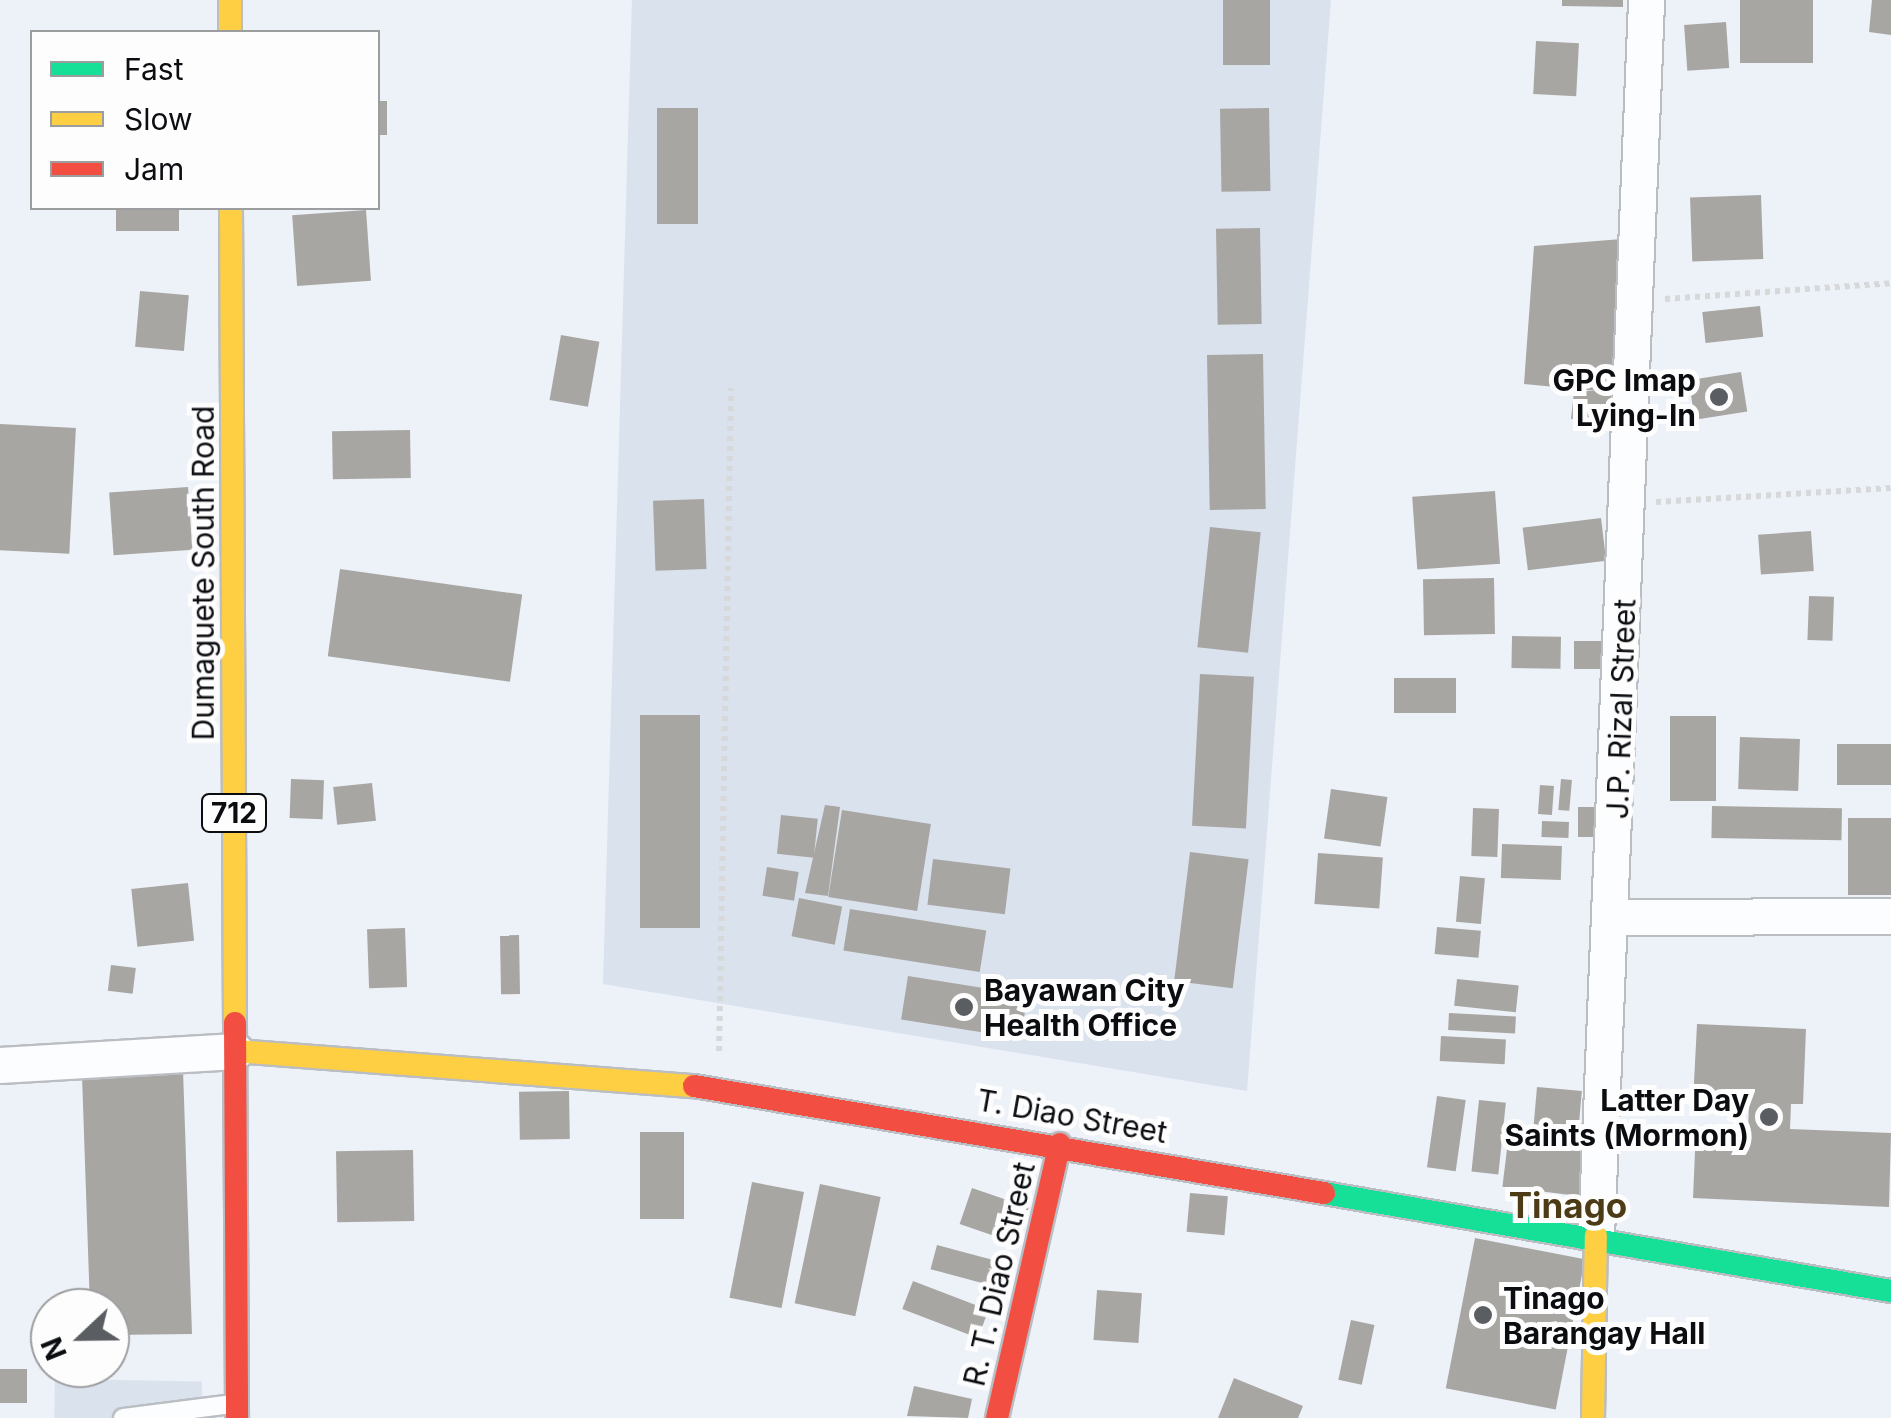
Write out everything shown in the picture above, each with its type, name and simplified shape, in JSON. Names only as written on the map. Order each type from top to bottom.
[{"type":"main road","points":[[230,0],[230,30]]},
{"type":"main road","name":"Dumaguete South Road","points":[[231,210],[237,1411]]},
{"type":"main road","name":"T. Diao Street","points":[[236,1050],[718,1088],[1596,1236],[1891,1290]]},
{"type":"main road","name":"R. T. Diao Street","points":[[997,1418],[1060,1144]]},
{"type":"main road","name":"J.P. Rizal Street","points":[[1594,1418],[1596,1236]]},
{"type":"street","name":"J.P. Rizal Street","points":[[1596,1236],[1614,917],[1646,0]]},
{"type":"street","points":[[1614,917],[1891,916]]},
{"type":"street","points":[[0,1065],[236,1050]]},
{"type":"lane","points":[[123,1418],[237,1411]]},
{"type":"path","points":[[1638,301],[1891,283]]},
{"type":"path","points":[[718,1088],[731,388]]},
{"type":"path","points":[[1630,503],[1891,488]]},
{"type":"shaded area","points":[[632,0],[1331,0],[1247,1091],[603,984]]},
{"type":"shaded area","points":[[130,1380],[202,1382],[201,1418],[54,1418],[55,1388],[130,1388]]},
{"type":"building","points":[[1223,0],[1270,0],[1270,65],[1223,65]]},
{"type":"building","points":[[1562,0],[1623,0],[1623,7],[1562,6]]},
{"type":"building","points":[[1740,0],[1813,0],[1813,63],[1740,63]]},
{"type":"building","points":[[1872,0],[1891,0],[1891,35],[1869,32]]},
{"type":"building","points":[[1726,22],[1729,68],[1687,71],[1684,25]]},
{"type":"building","points":[[1536,41],[1579,43],[1576,96],[1533,94]]},
{"type":"building","points":[[380,101],[387,101],[387,135],[380,135]]},
{"type":"building","points":[[657,108],[698,108],[698,224],[657,224]]},
{"type":"building","points":[[1269,108],[1270,191],[1221,192],[1220,109]]},
{"type":"building","points":[[1761,195],[1763,259],[1692,261],[1690,197]]},
{"type":"building","points":[[116,210],[179,210],[179,231],[116,231]]},
{"type":"building","points":[[366,210],[371,281],[297,286],[292,215]]},
{"type":"building","points":[[1260,228],[1262,324],[1218,325],[1216,229]]},
{"type":"building","points":[[1622,239],[1610,421],[1571,419],[1574,391],[1597,391],[1524,384],[1534,246]]},
{"type":"building","points":[[140,291],[189,295],[184,351],[135,347]]},
{"type":"building","points":[[1760,306],[1763,337],[1706,343],[1702,312]]},
{"type":"building","points":[[561,335],[599,342],[588,407],[550,400]]},
{"type":"building","points":[[1263,354],[1266,509],[1210,510],[1207,355]]},
{"type":"building","points":[[1741,372],[1747,412],[1695,420],[1689,380]]},
{"type":"building","points":[[0,424],[76,428],[69,554],[0,550]]},
{"type":"building","points":[[410,430],[411,478],[333,479],[332,431]]},
{"type":"building","points":[[188,487],[192,550],[114,555],[109,493]]},
{"type":"building","points":[[1495,491],[1500,564],[1417,570],[1412,497]]},
{"type":"building","points":[[704,499],[706,569],[655,571],[653,501]]},
{"type":"building","points":[[1601,518],[1606,561],[1528,570],[1523,528]]},
{"type":"building","points":[[1210,527],[1261,532],[1248,653],[1197,647]]},
{"type":"building","points":[[1811,531],[1814,571],[1761,575],[1758,535]]},
{"type":"building","points":[[340,569],[522,595],[510,682],[328,656]]},
{"type":"building","points":[[1494,578],[1495,634],[1424,635],[1423,579]]},
{"type":"building","points":[[1809,596],[1834,597],[1832,641],[1807,640]]},
{"type":"building","points":[[1512,636],[1561,637],[1560,669],[1511,668]]},
{"type":"building","points":[[1574,641],[1617,641],[1617,669],[1574,669]]},
{"type":"building","points":[[1200,674],[1254,677],[1246,829],[1192,826]]},
{"type":"building","points":[[1394,678],[1456,678],[1456,713],[1394,713]]},
{"type":"building","points":[[640,715],[700,715],[700,928],[640,928]]},
{"type":"building","points":[[1670,716],[1716,716],[1716,801],[1670,801]]},
{"type":"building","points":[[1740,737],[1800,739],[1798,791],[1738,789]]},
{"type":"building","points":[[1837,744],[1891,744],[1891,785],[1837,785]]},
{"type":"building","points":[[291,779],[324,780],[323,819],[290,818]]},
{"type":"building","points":[[1561,779],[1572,780],[1569,811],[1558,810]]},
{"type":"building","points":[[372,783],[376,821],[337,825],[333,787]]},
{"type":"building","points":[[1540,785],[1554,786],[1552,815],[1538,814]]},
{"type":"building","points":[[1331,789],[1387,797],[1380,846],[1324,839]]},
{"type":"building","points":[[825,805],[840,807],[828,896],[805,893]]},
{"type":"building","points":[[1712,806],[1842,808],[1841,840],[1711,838]]},
{"type":"building","points":[[1578,807],[1610,807],[1610,837],[1578,837]]},
{"type":"building","points":[[1473,808],[1499,809],[1497,857],[1471,856]]},
{"type":"building","points":[[842,810],[931,824],[917,911],[828,897]]},
{"type":"building","points":[[781,815],[818,819],[814,858],[777,854]]},
{"type":"building","points":[[1848,818],[1891,818],[1891,895],[1848,895]]},
{"type":"building","points":[[1542,821],[1569,822],[1568,838],[1541,837]]},
{"type":"building","points":[[1502,844],[1562,846],[1561,880],[1501,878]]},
{"type":"building","points":[[1190,852],[1249,859],[1233,988],[1174,981]]},
{"type":"building","points":[[1318,853],[1383,858],[1379,908],[1314,904]]},
{"type":"building","points":[[933,859],[1010,869],[1005,914],[927,905]]},
{"type":"building","points":[[767,867],[799,872],[794,901],[762,896]]},
{"type":"building","points":[[1460,876],[1485,878],[1481,924],[1456,922]]},
{"type":"building","points":[[188,883],[194,941],[137,947],[131,889]]},
{"type":"building","points":[[799,898],[842,906],[835,945],[792,936]]},
{"type":"building","points":[[850,909],[986,931],[980,972],[843,950]]},
{"type":"building","points":[[1437,927],[1481,931],[1478,958],[1435,954]]},
{"type":"building","points":[[405,928],[407,987],[369,988],[367,929]]},
{"type":"building","points":[[500,935],[519,935],[520,994],[501,994]]},
{"type":"building","points":[[111,965],[136,968],[133,994],[108,991]]},
{"type":"building","name":"Bayawan City Health Office","points":[[908,976],[1028,995],[1021,1038],[901,1019]]},
{"type":"building","points":[[1457,979],[1519,985],[1516,1012],[1454,1006]]},
{"type":"building","points":[[1449,1013],[1516,1017],[1515,1033],[1448,1030]]},
{"type":"building","name":"Latter Day Saints (Mormon)","points":[[1697,1024],[1806,1029],[1803,1104],[1791,1104],[1790,1129],[1891,1133],[1889,1207],[1693,1198],[1696,1128],[1748,1130],[1749,1105],[1693,1102]]},
{"type":"building","points":[[1441,1036],[1506,1039],[1505,1064],[1440,1061]]},
{"type":"building","points":[[183,1070],[192,1334],[130,1335],[130,1288],[89,1288],[82,1076]]},
{"type":"building","points":[[1537,1087],[1582,1091],[1579,1129],[1534,1125]]},
{"type":"building","points":[[569,1091],[570,1139],[520,1140],[519,1092]]},
{"type":"building","points":[[1437,1096],[1466,1100],[1456,1171],[1427,1167]]},
{"type":"building","points":[[1479,1100],[1506,1103],[1498,1174],[1471,1172]]},
{"type":"building","points":[[640,1132],[684,1132],[684,1219],[640,1219]]},
{"type":"building","points":[[1508,1141],[1592,1151],[1587,1197],[1502,1187]]},
{"type":"building","points":[[413,1150],[414,1221],[337,1222],[336,1151]]},
{"type":"building","points":[[752,1182],[804,1192],[782,1308],[729,1298]]},
{"type":"building","points":[[820,1184],[881,1197],[855,1316],[795,1303]]},
{"type":"building","points":[[972,1188],[1029,1208],[1016,1243],[960,1224]]},
{"type":"building","points":[[1190,1193],[1228,1196],[1224,1235],[1187,1232]]},
{"type":"building","points":[[1475,1238],[1585,1259],[1556,1410],[1446,1388]]},
{"type":"building","points":[[937,1245],[996,1261],[989,1285],[931,1269]]},
{"type":"building","points":[[913,1281],[989,1310],[978,1338],[902,1309]]},
{"type":"building","points":[[1097,1290],[1142,1293],[1138,1343],[1094,1340]]},
{"type":"building","points":[[1351,1320],[1374,1325],[1362,1385],[1338,1380]]},
{"type":"building","points":[[0,1369],[27,1369],[27,1403],[0,1403]]},
{"type":"building","points":[[1234,1378],[1303,1406],[1298,1418],[1218,1418]]},
{"type":"building","points":[[914,1386],[972,1399],[968,1418],[907,1416]]},
{"type":"traffic: fast","points":[[1324,1193],[1891,1291]]},
{"type":"traffic: slow","points":[[230,0],[230,30]]},
{"type":"traffic: slow","points":[[231,210],[235,1023]]},
{"type":"traffic: slow","points":[[236,1051],[694,1086]]},
{"type":"traffic: slow","points":[[1593,1418],[1596,1236]]},
{"type":"traffic: jam","points":[[235,1023],[237,1418]]},
{"type":"traffic: jam","points":[[694,1086],[1324,1193]]},
{"type":"traffic: jam","points":[[997,1418],[1060,1144]]},
{"type":"place","name":"GPC Imap Lying-In","points":[[1719,397]]},
{"type":"place","name":"Bayawan City Health Office","points":[[964,1007]]},
{"type":"place","name":"Latter Day Saints (Mormon)","points":[[1769,1117]]},
{"type":"place","name":"Tinago Barangay Hall","points":[[1483,1315]]},
{"type":"district","name":"Tinago","points":[[1568,1205]]}]
